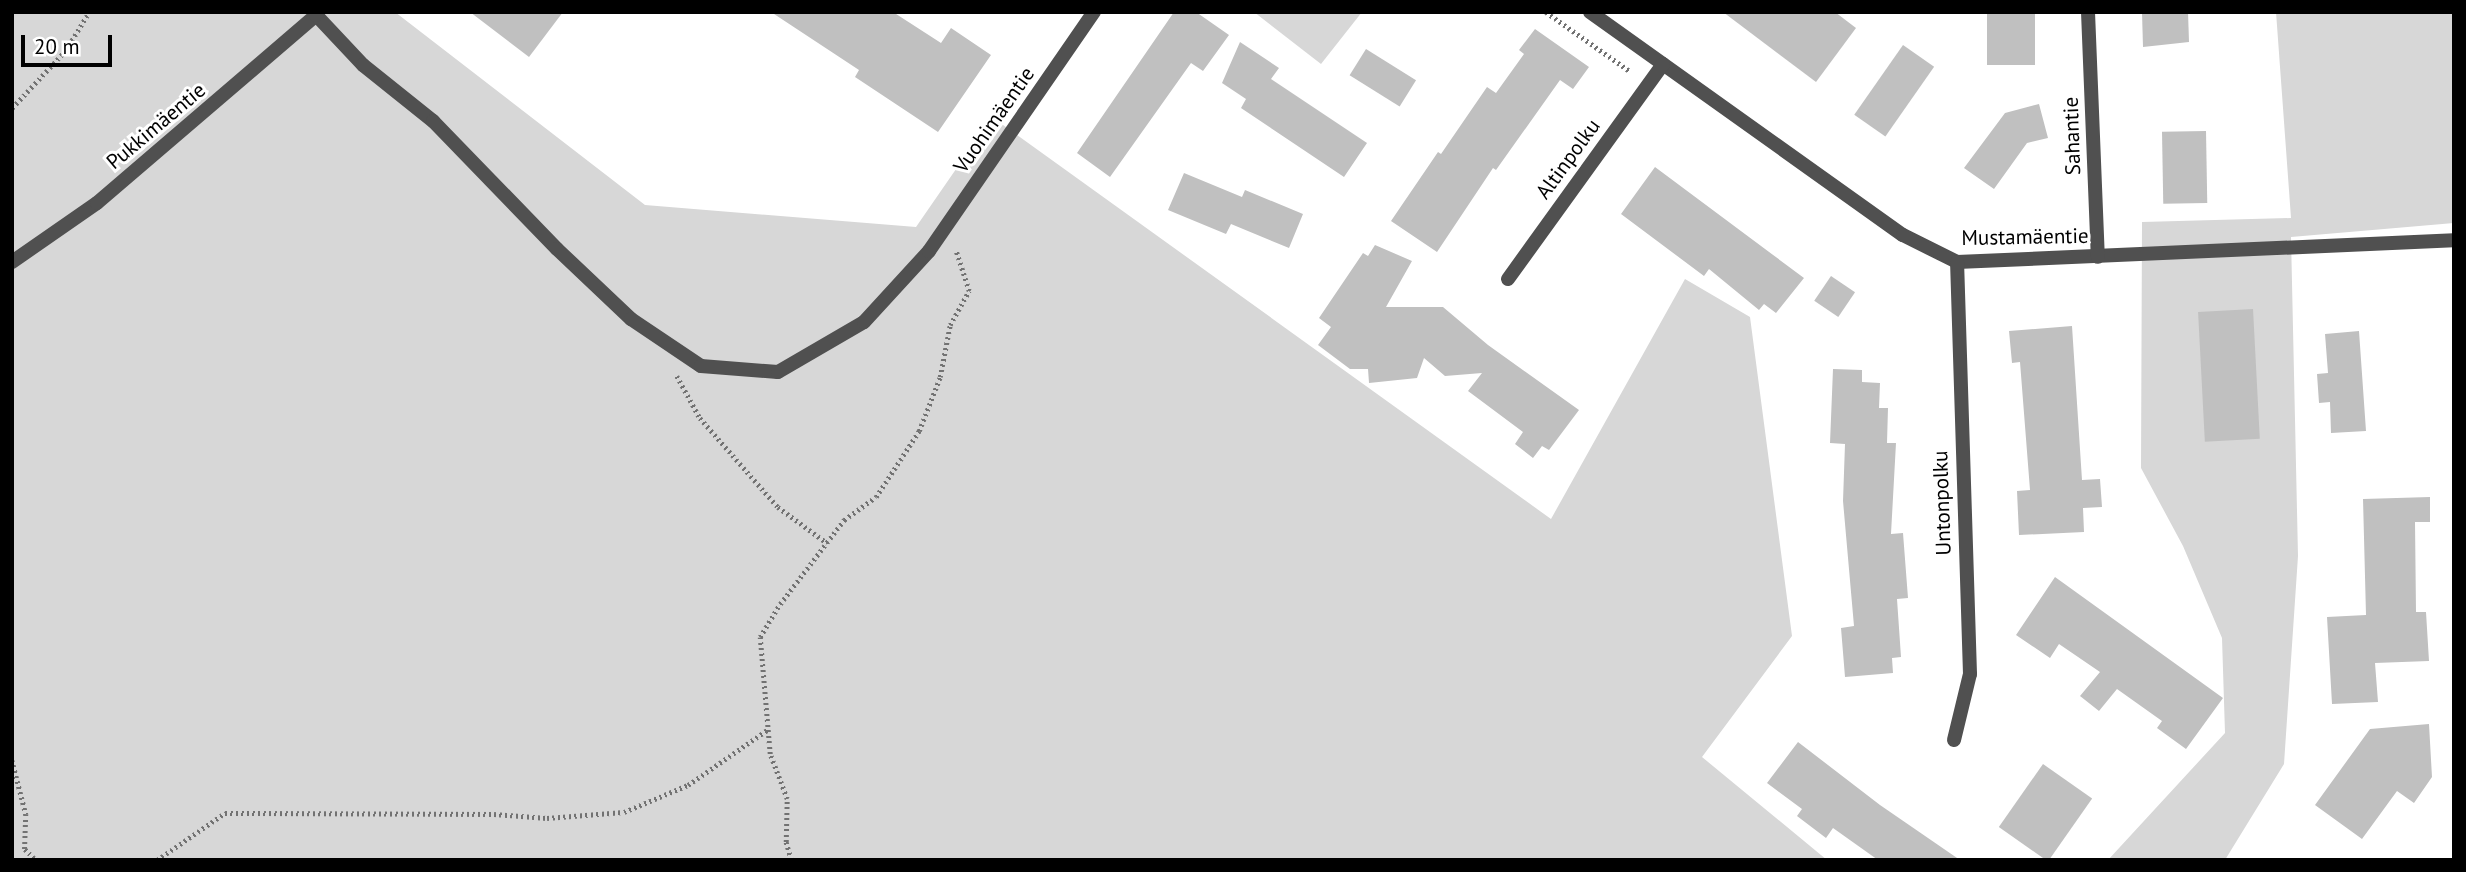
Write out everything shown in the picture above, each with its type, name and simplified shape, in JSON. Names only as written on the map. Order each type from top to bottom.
[{"type":"street","name":"Vuohimäentie","points":[[317,14],[363,65],[433,121],[557,250],[621,310],[701,366],[778,372],[864,322],[929,251],[1094,12]]},
{"type":"street","name":"Mustamäentie","points":[[1590,12],[1903,236],[1956,262],[2454,240]]},
{"type":"street","name":"Sahantie","points":[[2088,12],[2098,257]]},
{"type":"street","name":"Pukkimäentie","points":[[12,262],[97,203],[317,14]]},
{"type":"street","name":"Altinpolku","points":[[1508,279],[1663,64]]},
{"type":"street","name":"Untonpolku","points":[[1954,740],[1970,674],[1956,262]]},
{"type":"path","points":[[12,108],[66,50],[89,12]]},
{"type":"path","points":[[791,860],[786,842],[787,799],[770,754],[760,637],[780,604],[845,520],[876,497],[919,432],[940,377],[950,325],[969,291],[955,246],[942,233]]},
{"type":"path","points":[[675,349],[678,380],[700,418],[778,507],[827,543]]},
{"type":"path","points":[[157,860],[225,813],[494,814],[547,818],[624,812],[688,785],[767,730]]},
{"type":"path","points":[[12,760],[26,814],[25,849],[36,860]]},
{"type":"shaded area","points":[[12,12],[395,12],[645,205],[916,227],[992,117],[1551,519],[1685,279],[1750,317],[1792,636],[1702,757],[1827,860],[12,860]]},
{"type":"shaded area","points":[[1254,12],[1362,12],[1321,64]]},
{"type":"shaded area","points":[[2276,12],[2454,12],[2454,223],[2291,237],[2298,556],[2284,764],[2225,860],[2108,860],[2225,733],[2222,638],[2183,546],[2141,468],[2142,222],[2291,218]]},
{"type":"building","points":[[470,12],[563,12],[529,57]]},
{"type":"building","points":[[771,12],[893,12],[941,43],[951,28],[991,55],[938,132],[855,77],[859,70]]},
{"type":"building","points":[[1174,12],[1196,12],[1229,35],[1203,71],[1191,63],[1110,177],[1077,153]]},
{"type":"building","points":[[1723,12],[1835,12],[1856,28],[1816,82]]},
{"type":"building","points":[[1987,12],[2035,12],[2035,65],[1987,65]]},
{"type":"building","points":[[2142,12],[2188,12],[2189,42],[2143,47]]},
{"type":"building","points":[[1535,29],[1589,67],[1573,89],[1560,80],[1496,170],[1493,168],[1437,252],[1391,221],[1487,87],[1496,93],[1524,54],[1519,50]]},
{"type":"building","points":[[1240,42],[1279,68],[1271,79],[1367,143],[1344,177],[1241,108],[1246,99],[1222,83]]},
{"type":"building","points":[[1903,45],[1934,67],[1885,136],[1854,115]]},
{"type":"building","points":[[1366,49],[1416,80],[1400,107],[1350,75]]},
{"type":"building","points":[[2039,104],[2048,138],[2027,143],[1994,189],[1964,168],[2005,113]]},
{"type":"building","points":[[2206,131],[2207,203],[2163,204],[2162,132]]},
{"type":"building","points":[[1655,167],[1804,278],[1776,313],[1764,304],[1759,310],[1709,269],[1704,276],[1621,214]]},
{"type":"building","points":[[1184,173],[1242,197],[1245,190],[1303,214],[1289,248],[1231,224],[1226,234],[1168,210]]},
{"type":"building","points":[[1375,245],[1412,261],[1386,307],[1443,307],[1488,345],[1579,410],[1549,450],[1542,446],[1533,458],[1515,444],[1523,432],[1468,391],[1482,373],[1445,376],[1424,358],[1417,378],[1369,383],[1368,369],[1350,369],[1318,345],[1331,327],[1319,318],[1363,253],[1368,256]]},
{"type":"building","points":[[1831,276],[1855,292],[1838,317],[1814,301]]},
{"type":"building","points":[[2253,309],[2260,439],[2205,442],[2198,312]]},
{"type":"building","points":[[2072,326],[2082,480],[2100,479],[2102,507],[2083,508],[2084,532],[2019,535],[2017,491],[2030,490],[2020,362],[2012,363],[2009,331]]},
{"type":"building","points":[[2359,331],[2366,431],[2331,433],[2330,402],[2319,403],[2317,374],[2328,373],[2325,334]]},
{"type":"building","points":[[1833,369],[1862,370],[1862,382],[1880,383],[1879,408],[1888,408],[1887,443],[1896,443],[1891,534],[1903,533],[1908,598],[1897,599],[1901,657],[1892,658],[1893,673],[1845,677],[1841,628],[1854,626],[1843,501],[1845,444],[1830,443]]},
{"type":"building","points":[[2430,497],[2430,522],[2415,522],[2416,612],[2426,612],[2429,661],[2375,663],[2378,702],[2332,704],[2327,617],[2366,615],[2363,499]]},
{"type":"building","points":[[2055,577],[2223,698],[2186,749],[2157,728],[2162,721],[2117,689],[2099,711],[2080,696],[2100,672],[2059,644],[2050,658],[2016,635]]},
{"type":"building","points":[[2429,724],[2432,777],[2414,803],[2397,791],[2362,839],[2315,805],[2370,729]]},
{"type":"building","points":[[1798,742],[1880,805],[1960,860],[1878,860],[1833,828],[1826,838],[1797,816],[1802,809],[1767,783]]},
{"type":"building","points":[[2043,764],[2092,798],[2049,860],[1999,827]]}]
